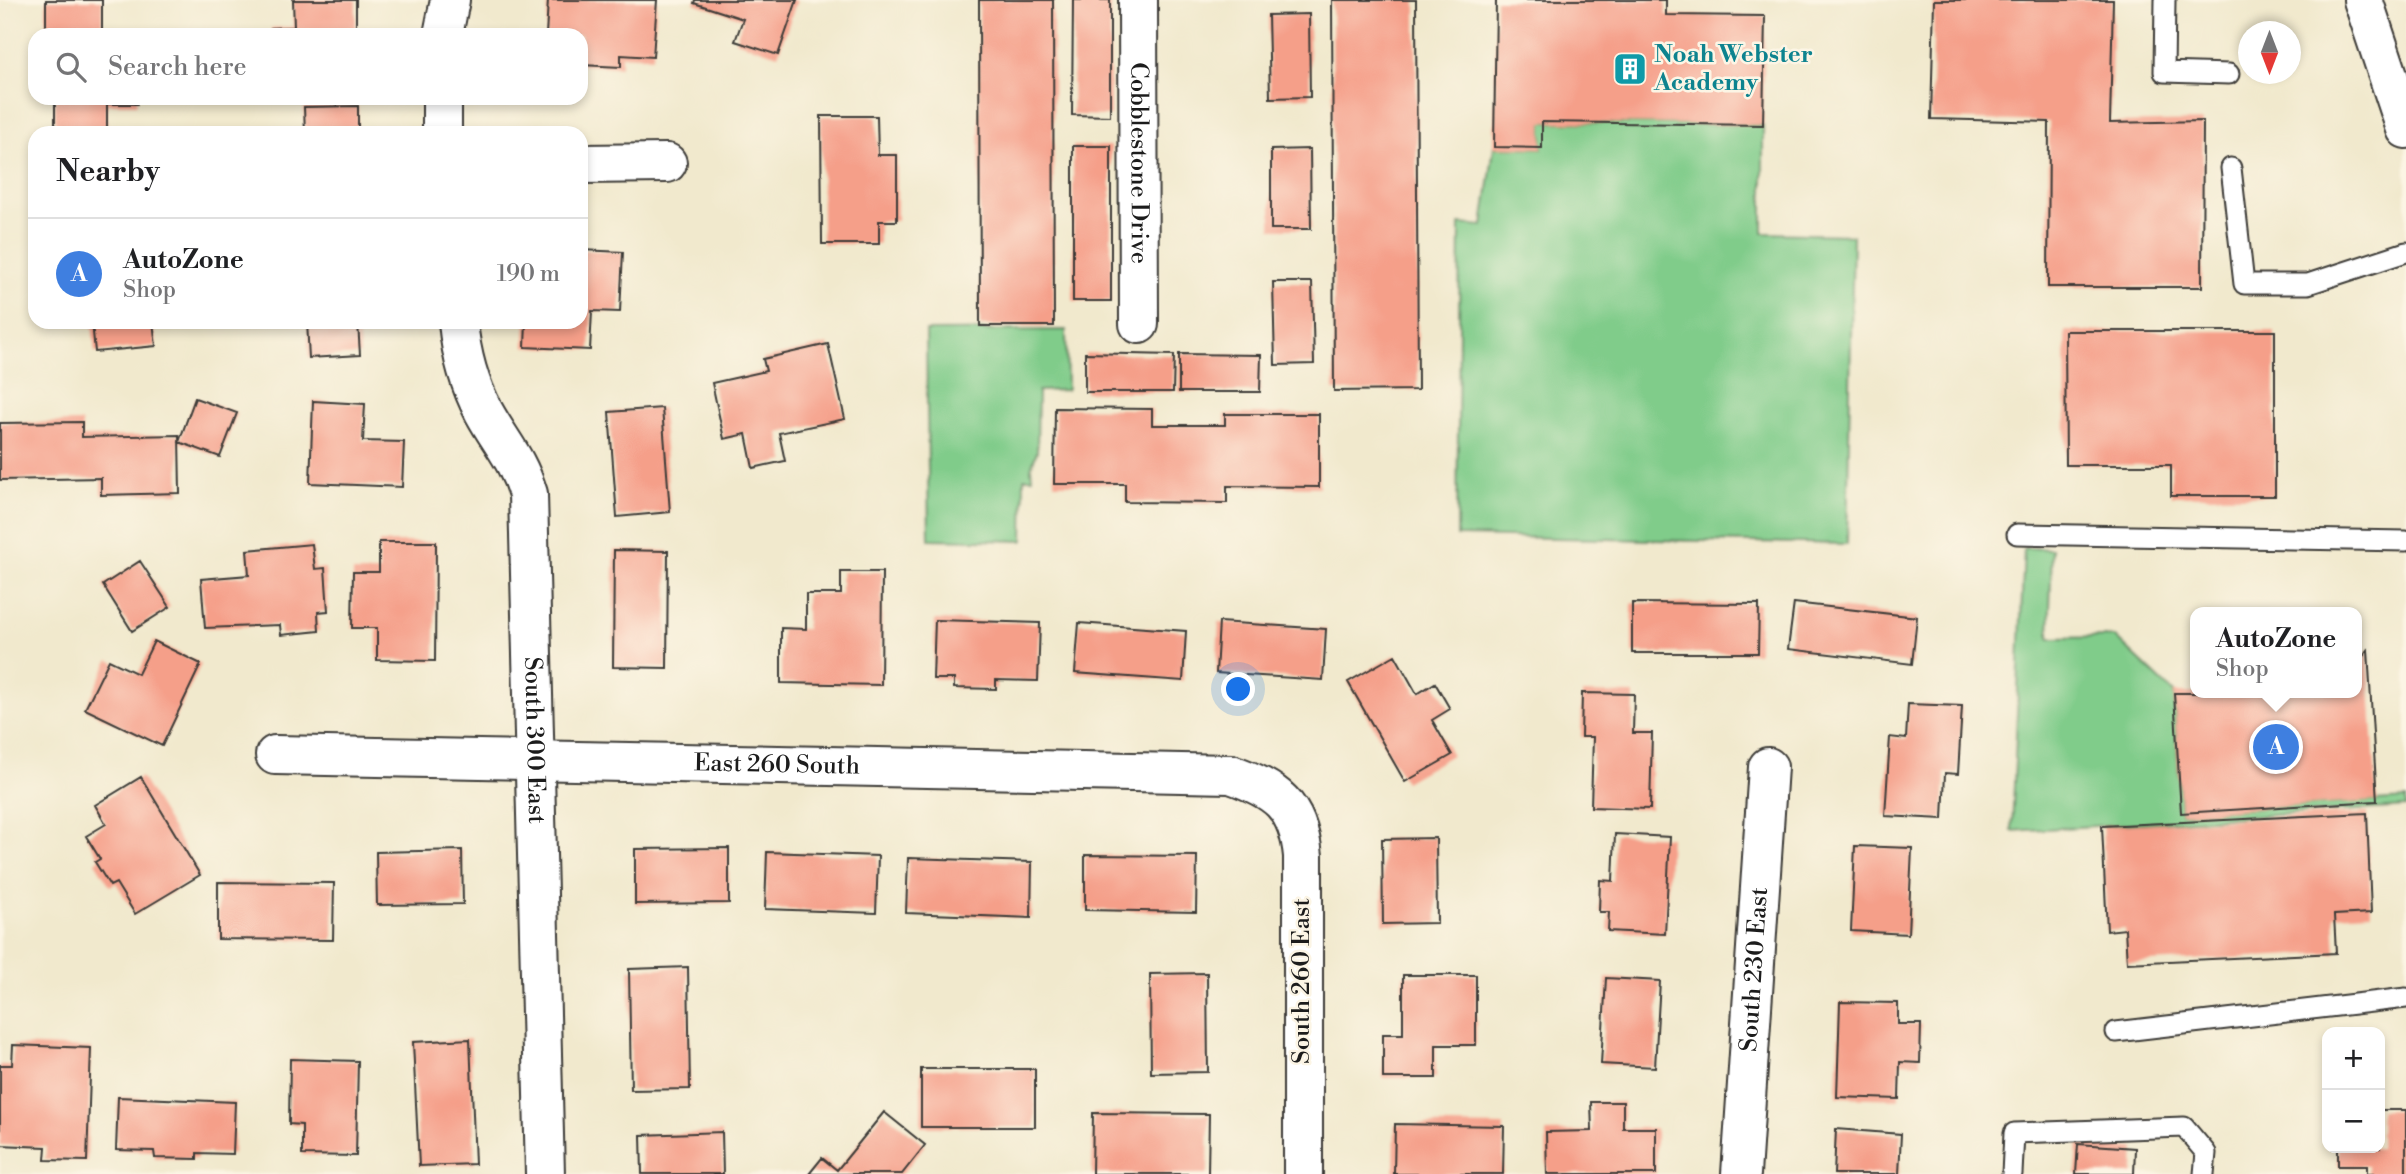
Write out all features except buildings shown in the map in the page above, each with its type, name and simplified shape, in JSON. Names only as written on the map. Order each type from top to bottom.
[{"type":"street","points":[[444,28],[450,0]]},
{"type":"street","name":"Cobblestone Drive","points":[[1138,0],[1139,324]]},
{"type":"street","points":[[2363,0],[2406,129]]},
{"type":"street","points":[[442,105],[442,126]]},
{"type":"street","points":[[588,164],[667,163]]},
{"type":"street","name":"South 300 East","points":[[459,329],[467,374],[484,413],[521,469],[528,494],[545,1174]]},
{"type":"street","name":"East 260 South","points":[[275,755],[1231,774],[1263,785],[1276,795]]},
{"type":"street","name":"South 230 East","points":[[1741,1174],[1768,767]]},
{"type":"street","name":"South 260 East","points":[[1276,795],[1296,823],[1303,856],[1303,1174]]},
{"type":"lane","points":[[2165,0],[2164,72],[2229,74]]},
{"type":"lane","points":[[2231,168],[2244,284],[2308,284],[2406,252]]},
{"type":"lane","points":[[2017,534],[2406,541]]},
{"type":"lane","points":[[2116,1032],[2406,998]]},
{"type":"lane","points":[[2012,1174],[2014,1133],[2184,1127],[2206,1153],[2204,1174]]},
{"type":"green space","points":[[1542,122],[1763,125],[1763,233],[1853,235],[1847,544],[1457,536],[1460,224],[1483,226],[1494,147],[1542,148]]},
{"type":"green space","points":[[1066,330],[1067,390],[1038,391],[1037,451],[1031,468],[1032,478],[1024,478],[1023,541],[929,539],[926,331]]},
{"type":"green space","points":[[2024,548],[2052,549],[2049,638],[2115,637],[2174,693],[2181,813],[2406,799],[2406,807],[2012,831]]},
{"type":"place","name":"Noah Webster Academy","points":[[1630,69]]},
{"type":"place","name":"AutoZone","points":[[2276,747]]}]
